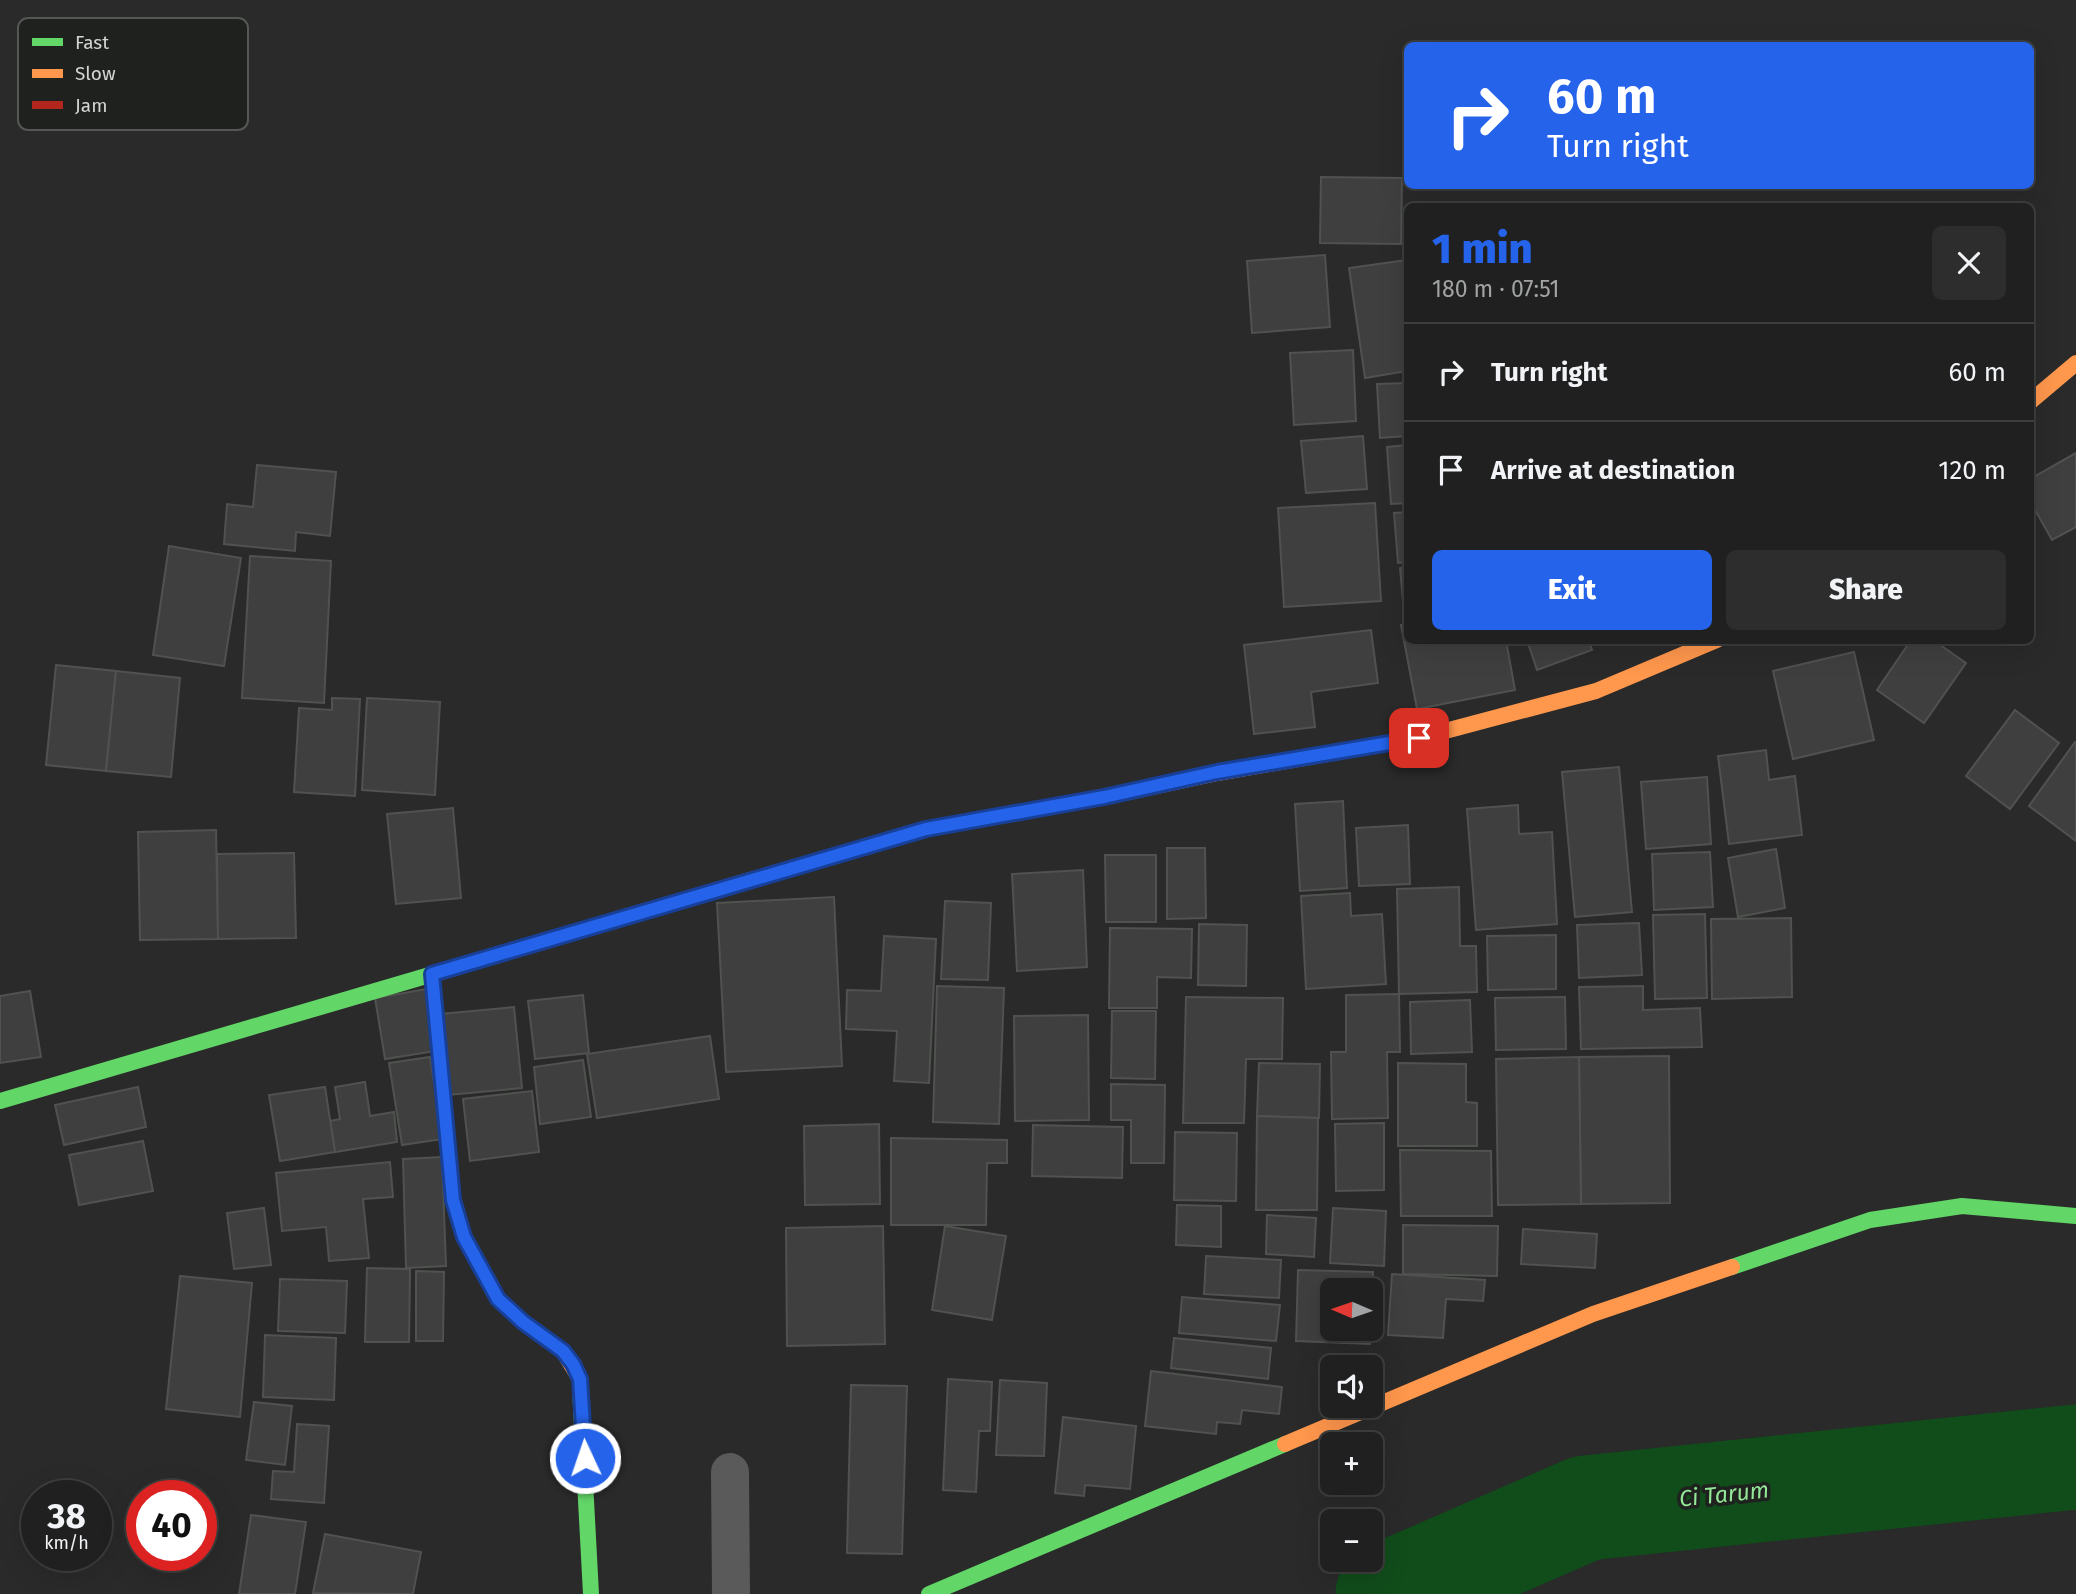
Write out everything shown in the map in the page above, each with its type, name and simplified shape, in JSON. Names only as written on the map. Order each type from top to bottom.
[{"type":"street","points":[[2034,399],[2076,363]]},
{"type":"street","points":[[0,1101],[926,829],[1104,797],[1217,772],[1419,738],[1596,691],[1708,644]]},
{"type":"street","points":[[432,974],[453,1200],[464,1237],[498,1299],[523,1322],[563,1351],[580,1379],[591,1594]]},
{"type":"street","points":[[929,1594],[1593,1314],[1870,1220],[1962,1206],[2076,1216]]},
{"type":"street","points":[[730,1472],[731,1594]]},
{"type":"building","points":[[1321,177],[1402,178],[1401,244],[1320,243]]},
{"type":"building","points":[[1325,255],[1330,327],[1252,333],[1247,261]]},
{"type":"building","points":[[1404,260],[1404,372],[1365,378],[1349,268]]},
{"type":"building","points":[[1353,350],[1356,421],[1294,425],[1290,353]]},
{"type":"building","points":[[1404,383],[1404,436],[1380,438],[1377,384]]},
{"type":"building","points":[[1363,436],[1367,489],[1306,493],[1301,441]]},
{"type":"building","points":[[1404,445],[1404,503],[1391,504],[1387,447]]},
{"type":"building","points":[[2076,453],[2076,527],[2052,540],[2034,508],[2034,477]]},
{"type":"building","points":[[257,465],[336,472],[330,536],[296,532],[295,551],[224,544],[227,504],[253,507]]},
{"type":"building","points":[[1375,503],[1381,601],[1284,607],[1278,508]]},
{"type":"building","points":[[1404,512],[1404,562],[1398,563],[1394,513]]},
{"type":"building","points":[[169,546],[241,558],[224,666],[153,655]]},
{"type":"building","points":[[250,556],[331,561],[324,703],[242,698]]},
{"type":"building","points":[[1404,567],[1404,612],[1400,568]]},
{"type":"building","points":[[1371,630],[1378,683],[1311,692],[1315,727],[1254,734],[1244,645]]},
{"type":"building","points":[[1405,644],[1507,644],[1515,690],[1417,709]]},
{"type":"building","points":[[1528,644],[1590,644],[1592,650],[1537,670]]},
{"type":"building","points":[[1908,644],[1939,644],[1966,663],[1924,723],[1877,690]]},
{"type":"building","points":[[1854,652],[1874,740],[1793,759],[1773,671]]},
{"type":"building","points":[[56,665],[116,671],[106,771],[46,765]]},
{"type":"building","points":[[116,671],[180,678],[171,777],[106,771]]},
{"type":"building","points":[[332,698],[360,699],[355,796],[294,792],[299,708],[332,710]]},
{"type":"building","points":[[367,698],[440,702],[435,795],[362,790]]},
{"type":"building","points":[[2015,710],[2059,743],[2010,809],[1966,776]]},
{"type":"building","points":[[2076,742],[2076,841],[2029,806]]},
{"type":"building","points":[[1766,750],[1769,780],[1795,776],[1802,835],[1729,844],[1718,756]]},
{"type":"building","points":[[1619,767],[1632,912],[1575,917],[1562,772]]},
{"type":"building","points":[[1707,777],[1711,844],[1646,849],[1641,782]]},
{"type":"building","points":[[1343,801],[1347,888],[1300,891],[1295,804]]},
{"type":"building","points":[[1518,805],[1519,834],[1552,832],[1557,924],[1476,930],[1467,809]]},
{"type":"building","points":[[453,808],[461,898],[396,904],[387,814]]},
{"type":"building","points":[[1408,825],[1410,884],[1359,886],[1356,828]]},
{"type":"building","points":[[216,830],[218,939],[140,940],[138,832]]},
{"type":"building","points":[[1167,848],[1205,848],[1206,918],[1167,919]]},
{"type":"building","points":[[1776,849],[1785,908],[1738,917],[1728,858]]},
{"type":"building","points":[[1710,852],[1713,907],[1654,910],[1652,854]]},
{"type":"building","points":[[294,853],[296,938],[218,939],[217,854]]},
{"type":"building","points":[[1105,855],[1156,855],[1156,922],[1106,922]]},
{"type":"building","points":[[1083,870],[1087,967],[1017,971],[1012,874]]},
{"type":"building","points":[[1459,887],[1460,946],[1476,946],[1477,992],[1399,994],[1397,889]]},
{"type":"building","points":[[1350,893],[1351,916],[1382,914],[1386,984],[1306,989],[1301,896]]},
{"type":"building","points":[[834,897],[842,1066],[726,1072],[717,903]]},
{"type":"building","points":[[945,901],[991,903],[988,980],[941,979]]},
{"type":"building","points":[[1705,914],[1707,998],[1655,999],[1653,915]]},
{"type":"building","points":[[1791,918],[1792,997],[1712,999],[1711,919]]},
{"type":"building","points":[[1639,923],[1642,975],[1579,978],[1577,925]]},
{"type":"building","points":[[1199,924],[1247,925],[1246,986],[1198,985]]},
{"type":"building","points":[[1110,928],[1192,929],[1191,978],[1157,977],[1157,1008],[1109,1008]]},
{"type":"building","points":[[1556,935],[1556,989],[1488,990],[1487,936]]},
{"type":"building","points":[[884,936],[936,939],[929,1083],[894,1081],[897,1031],[846,1029],[847,990],[881,991]]},
{"type":"building","points":[[937,986],[1004,988],[999,1124],[933,1122]]},
{"type":"building","points":[[1643,986],[1643,1010],[1700,1008],[1702,1047],[1581,1049],[1579,987]]},
{"type":"building","points":[[427,989],[436,1051],[385,1059],[375,998]]},
{"type":"building","points":[[30,991],[41,1057],[0,1063],[0,996]]},
{"type":"building","points":[[1399,994],[1400,1052],[1387,1052],[1388,1118],[1332,1119],[1331,1052],[1346,1052],[1346,995]]},
{"type":"building","points":[[583,995],[589,1053],[535,1059],[528,1001]]},
{"type":"building","points":[[1186,997],[1283,998],[1282,1059],[1246,1059],[1244,1123],[1183,1123]]},
{"type":"building","points":[[1565,997],[1566,1049],[1496,1050],[1495,998]]},
{"type":"building","points":[[1470,1000],[1472,1052],[1411,1054],[1410,1002]]},
{"type":"building","points":[[514,1007],[522,1088],[448,1095],[441,1014]]},
{"type":"building","points":[[1112,1011],[1156,1011],[1155,1079],[1111,1078]]},
{"type":"building","points":[[1088,1015],[1089,1120],[1015,1121],[1014,1016]]},
{"type":"building","points":[[710,1036],[719,1099],[597,1118],[587,1054]]},
{"type":"building","points":[[1669,1056],[1670,1203],[1581,1204],[1579,1057]]},
{"type":"building","points":[[430,1057],[443,1139],[402,1145],[389,1063]]},
{"type":"building","points":[[1579,1057],[1581,1204],[1498,1205],[1496,1059]]},
{"type":"building","points":[[583,1060],[591,1117],[540,1124],[534,1067]]},
{"type":"building","points":[[1259,1063],[1320,1064],[1319,1118],[1257,1116]]},
{"type":"building","points":[[1398,1063],[1466,1064],[1466,1102],[1477,1103],[1477,1146],[1398,1146]]},
{"type":"building","points":[[365,1082],[370,1116],[394,1112],[397,1142],[335,1152],[330,1121],[340,1119],[335,1087]]},
{"type":"building","points":[[1111,1084],[1165,1085],[1164,1163],[1131,1163],[1131,1120],[1111,1120]]},
{"type":"building","points":[[138,1087],[146,1127],[64,1145],[55,1105]]},
{"type":"building","points":[[325,1087],[335,1152],[280,1161],[269,1095]]},
{"type":"building","points":[[532,1091],[539,1152],[470,1161],[463,1099]]},
{"type":"building","points":[[1257,1116],[1318,1118],[1317,1210],[1256,1210]]},
{"type":"building","points":[[1384,1123],[1384,1190],[1336,1191],[1335,1124]]},
{"type":"building","points":[[879,1124],[880,1204],[805,1205],[804,1126]]},
{"type":"building","points":[[1033,1125],[1123,1127],[1122,1178],[1032,1176]]},
{"type":"building","points":[[1175,1132],[1237,1133],[1236,1201],[1174,1200]]},
{"type":"building","points":[[891,1138],[1007,1140],[1007,1163],[987,1163],[986,1225],[891,1225]]},
{"type":"building","points":[[143,1141],[153,1191],[79,1205],[69,1155]]},
{"type":"building","points":[[1400,1150],[1491,1151],[1492,1216],[1401,1216]]},
{"type":"building","points":[[442,1157],[446,1266],[406,1268],[403,1159]]},
{"type":"building","points":[[390,1162],[393,1197],[363,1199],[369,1258],[329,1261],[326,1227],[282,1231],[276,1173]]},
{"type":"building","points":[[1177,1205],[1221,1206],[1221,1247],[1176,1245]]},
{"type":"building","points":[[264,1208],[271,1265],[234,1269],[227,1213]]},
{"type":"building","points":[[1333,1208],[1386,1211],[1384,1266],[1330,1263]]},
{"type":"building","points":[[1267,1215],[1316,1218],[1314,1257],[1266,1254]]},
{"type":"building","points":[[1403,1225],[1498,1226],[1497,1276],[1403,1274]]},
{"type":"building","points":[[883,1226],[885,1344],[787,1346],[786,1228]]},
{"type":"building","points":[[945,1226],[1006,1236],[992,1320],[932,1310]]},
{"type":"building","points":[[1523,1229],[1597,1234],[1595,1268],[1521,1264]]},
{"type":"building","points":[[1206,1256],[1281,1260],[1279,1298],[1204,1294]]},
{"type":"building","points":[[367,1268],[410,1269],[409,1342],[365,1342]]},
{"type":"building","points":[[1298,1270],[1373,1272],[1373,1278],[1320,1278],[1320,1341],[1370,1341],[1370,1344],[1296,1341]]},
{"type":"building","points":[[416,1271],[444,1272],[443,1341],[416,1341]]},
{"type":"building","points":[[1392,1274],[1485,1280],[1483,1301],[1446,1299],[1443,1338],[1388,1335]]},
{"type":"building","points":[[180,1276],[252,1283],[240,1417],[166,1409]]},
{"type":"building","points":[[280,1279],[347,1281],[345,1333],[278,1331]]},
{"type":"building","points":[[1182,1297],[1280,1305],[1276,1341],[1179,1333]]},
{"type":"building","points":[[265,1335],[336,1338],[334,1400],[263,1397]]},
{"type":"building","points":[[1174,1338],[1271,1348],[1268,1379],[1171,1368]]},
{"type":"building","points":[[1151,1371],[1282,1387],[1279,1414],[1242,1410],[1240,1424],[1217,1422],[1216,1434],[1145,1426]]},
{"type":"building","points":[[948,1379],[992,1382],[990,1431],[979,1431],[976,1492],[943,1490]]},
{"type":"building","points":[[1000,1380],[1047,1383],[1044,1456],[996,1455]]},
{"type":"building","points":[[851,1385],[907,1386],[902,1554],[847,1553]]},
{"type":"building","points":[[254,1402],[292,1406],[285,1465],[246,1460]]},
{"type":"building","points":[[1063,1417],[1136,1426],[1130,1489],[1085,1485],[1084,1496],[1055,1493]]},
{"type":"building","points":[[297,1424],[329,1426],[324,1503],[271,1499],[273,1471],[294,1472]]},
{"type":"building","points":[[251,1515],[306,1522],[295,1594],[239,1594]]},
{"type":"building","points":[[325,1534],[421,1552],[413,1594],[313,1593]]},
{"type":"waterway","name":"Ci Tarum","points":[[1388,1594],[1586,1508],[2076,1457]]},
{"type":"traffic: fast","points":[[0,1101],[491,957]]},
{"type":"traffic: fast","points":[[1732,1267],[1870,1220],[1962,1206],[2076,1216]]},
{"type":"traffic: fast","points":[[580,1388],[591,1594]]},
{"type":"traffic: fast","points":[[929,1594],[1285,1444]]},
{"type":"traffic: slow","points":[[2034,399],[2076,363]]},
{"type":"traffic: slow","points":[[1101,798],[1217,773],[1419,738],[1596,691],[1708,644]]},
{"type":"traffic: slow","points":[[491,957],[754,879]]},
{"type":"traffic: slow","points":[[432,974],[453,1200],[464,1237],[498,1299],[523,1322],[563,1351],[580,1379],[580,1388]]},
{"type":"traffic: slow","points":[[1285,1444],[1593,1314],[1732,1267]]},
{"type":"traffic: jam","points":[[754,879],[926,829],[1101,798]]},
{"type":"route","points":[[585,1458],[580,1379],[573,1364],[563,1351],[523,1322],[498,1299],[464,1237],[453,1200],[432,974],[926,829],[1104,797],[1217,772],[1419,738]]}]
